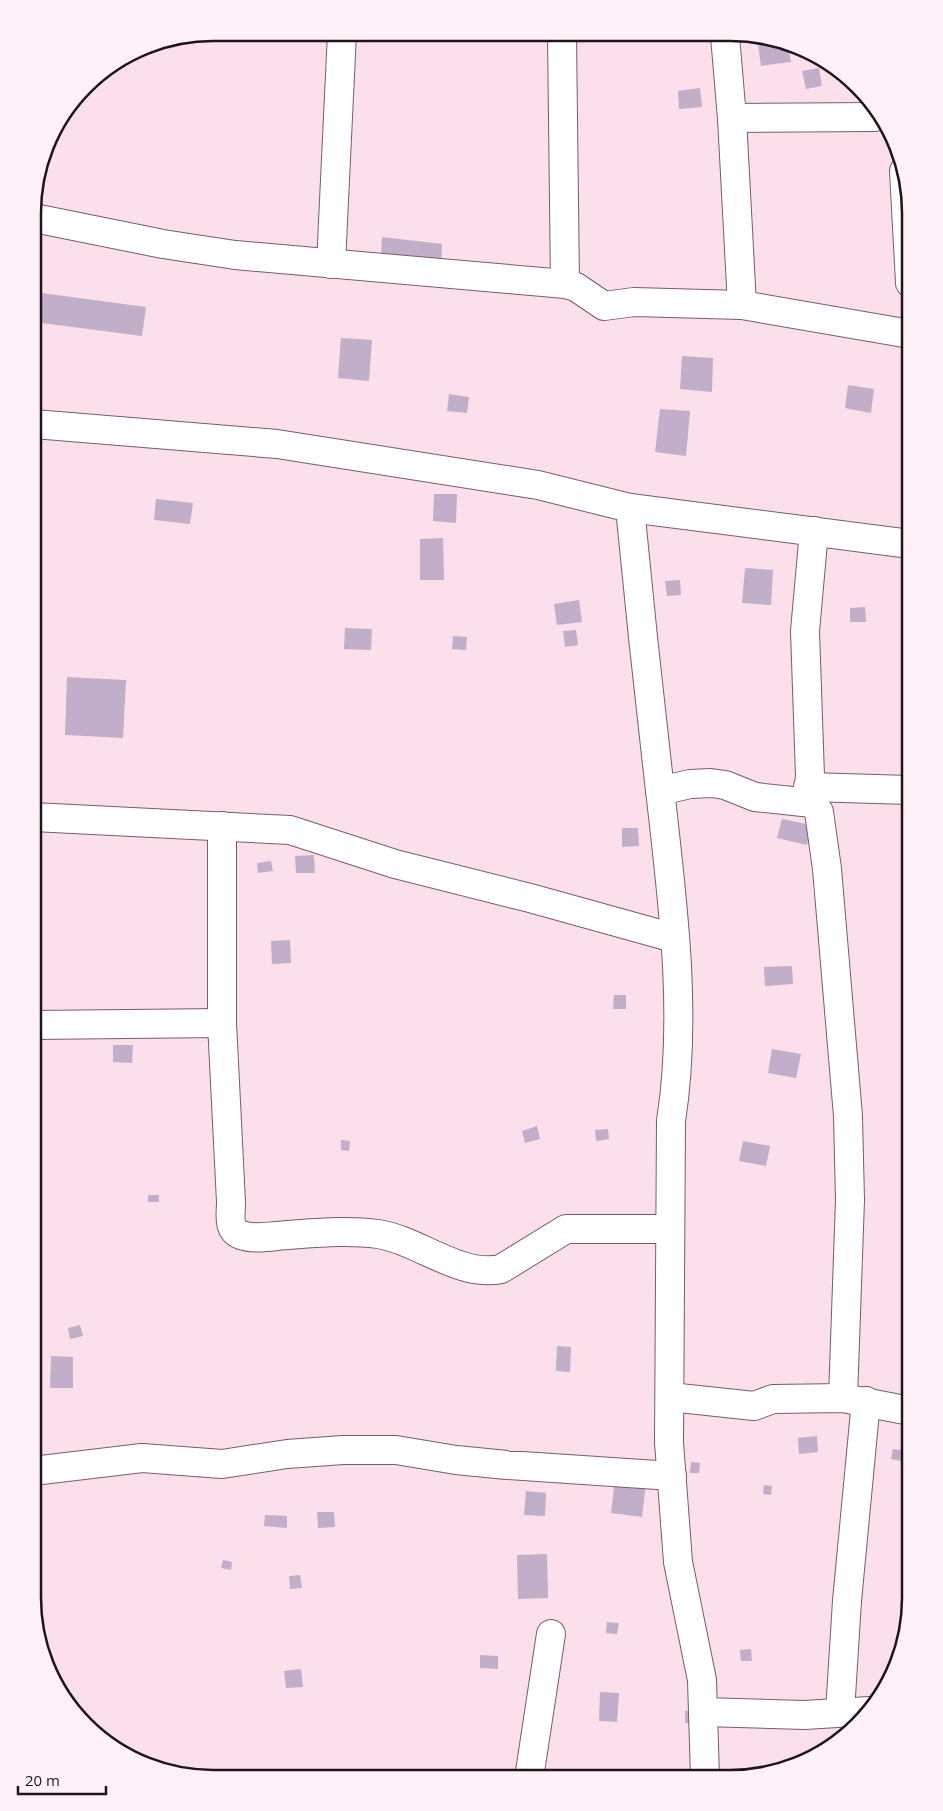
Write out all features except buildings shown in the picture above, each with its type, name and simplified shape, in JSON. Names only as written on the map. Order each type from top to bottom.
[{"type":"street","points":[[331,264],[342,41]]},
{"type":"street","points":[[562,41],[565,284]]},
{"type":"street","points":[[725,41],[732,118],[742,305]]},
{"type":"street","points":[[732,118],[872,117]]},
{"type":"street","points":[[41,219],[163,244],[235,255],[565,284],[576,287],[604,306],[634,302],[742,305],[902,333]]},
{"type":"street","points":[[41,425],[277,444],[538,485],[630,508],[814,530],[902,543]]},
{"type":"street","points":[[630,508],[670,881],[674,938],[678,1079],[671,1121],[670,1397],[672,1476],[678,1562],[702,1680],[705,1770]]},
{"type":"street","points":[[814,530],[805,631],[810,795],[819,812],[827,869],[848,1116],[855,1400],[847,1601],[840,1712]]},
{"type":"street","points":[[660,791],[690,784],[710,783],[725,785],[755,796],[902,790]]},
{"type":"street","points":[[41,817],[290,830],[395,864],[530,898],[674,938]]},
{"type":"street","points":[[222,826],[222,1023],[231,1202],[230,1221],[234,1230],[241,1235],[253,1237],[324,1232],[378,1234],[406,1242],[474,1270],[489,1272],[501,1269],[566,1229],[670,1229]]},
{"type":"street","points":[[41,1025],[222,1023]]},
{"type":"street","points":[[670,1397],[754,1406],[773,1399],[855,1400],[901,1409]]},
{"type":"street","points":[[41,1470],[142,1458],[222,1464],[287,1454],[343,1450],[396,1450],[456,1460],[507,1465],[672,1476]]},
{"type":"street","points":[[531,1770],[551,1634]]},
{"type":"street","points":[[703,1712],[804,1715],[859,1711]]}]
